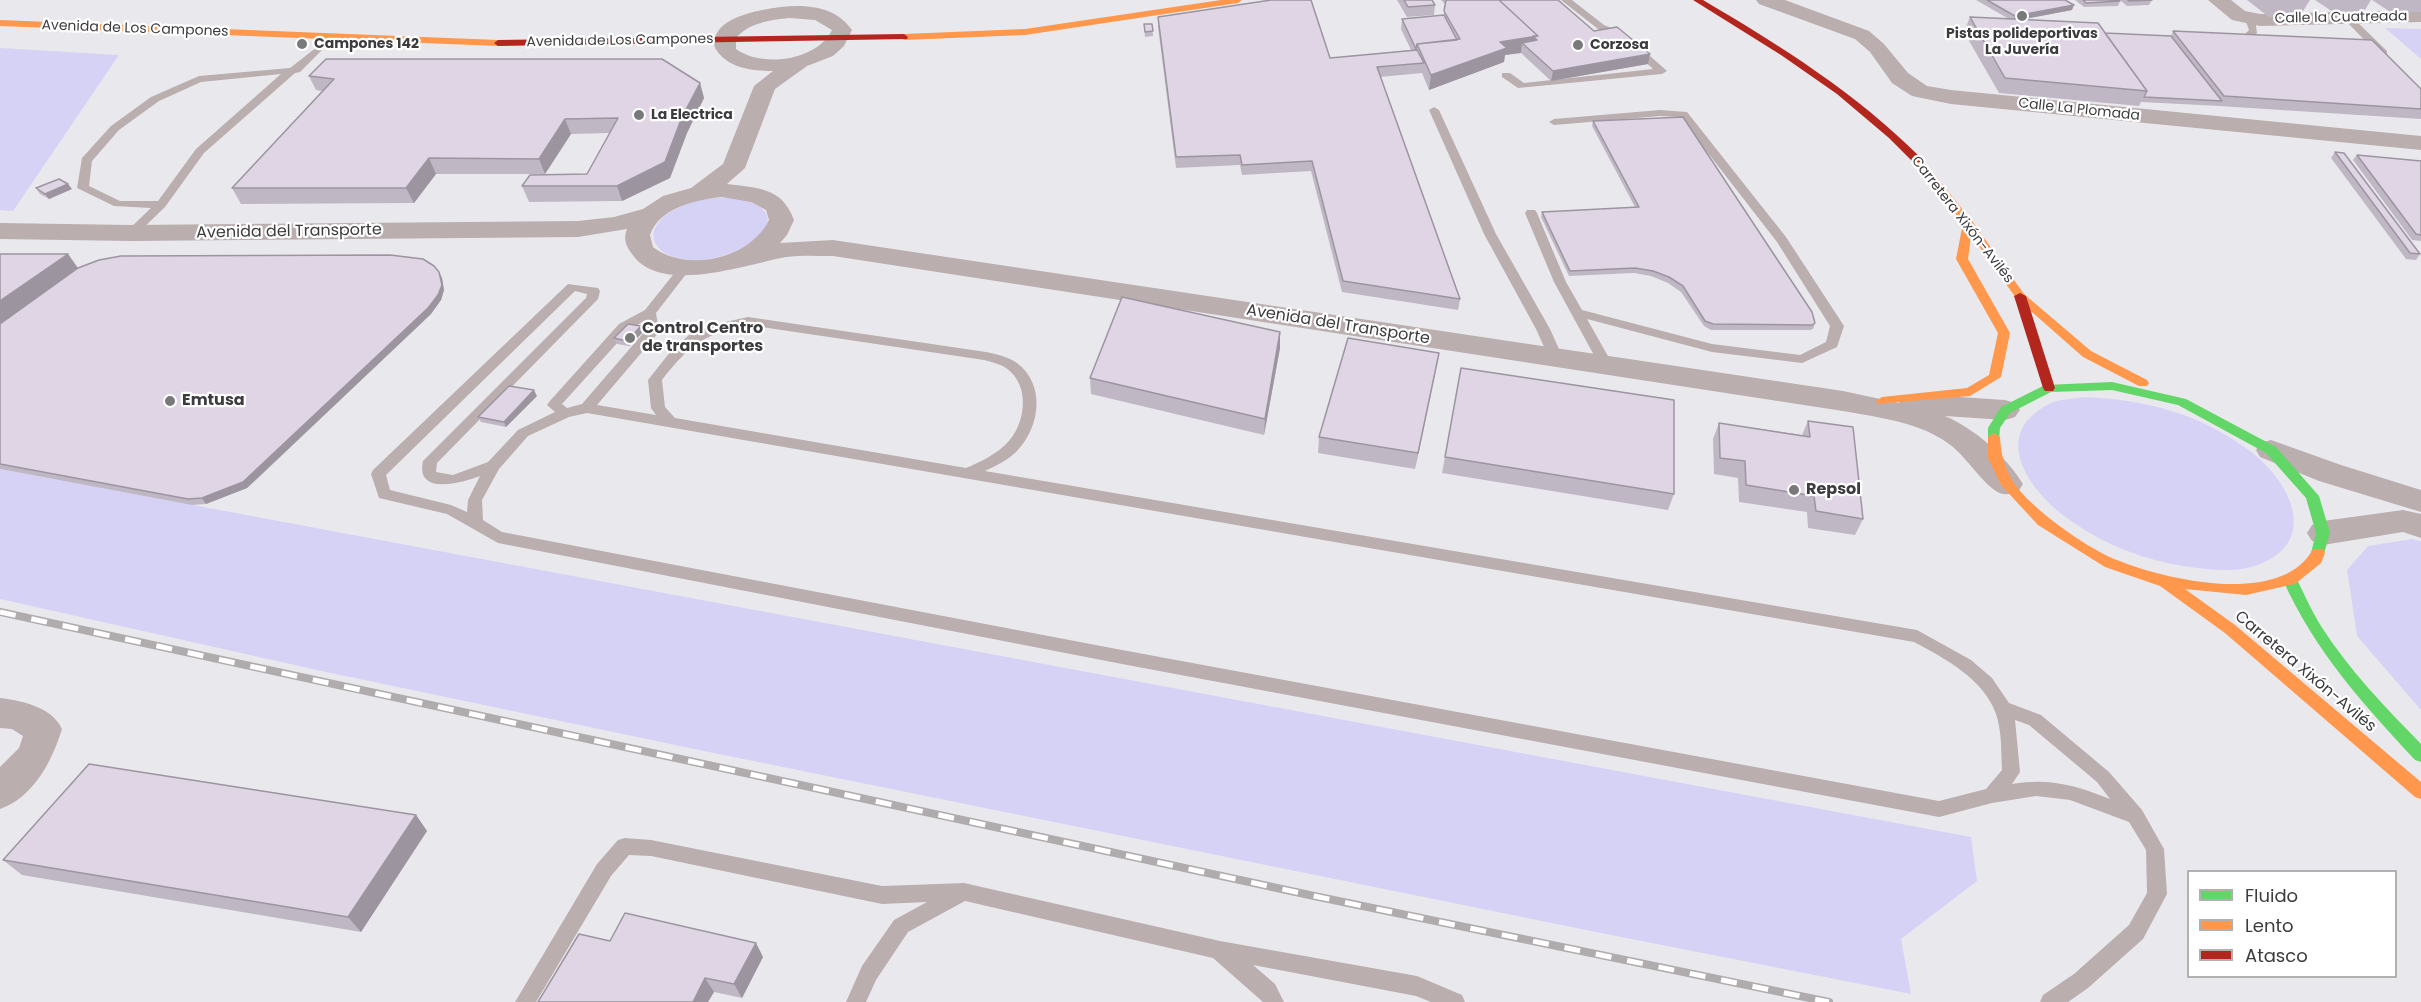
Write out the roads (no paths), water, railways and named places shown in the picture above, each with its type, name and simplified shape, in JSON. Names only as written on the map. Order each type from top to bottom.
[{"type":"main road","name":"Avenida de Los Campones","points":[[0,23],[482,43],[940,37],[1025,32],[1238,0]]},
{"type":"main road","name":"Carretera Xixón-Avilés","points":[[1697,0],[1772,44],[1855,103],[1915,158],[1968,224],[2020,296],[2087,354],[2182,402]]},
{"type":"main road","points":[[1882,401],[1970,392],[1995,377],[2004,333],[1962,259],[1968,224]]},
{"type":"main road","name":"Carretera Xixón-Avilés","points":[[2020,296],[2049,388]]},
{"type":"main road","points":[[2112,386],[2182,402],[2271,450],[2312,496],[2323,533],[2316,559],[2290,580],[2246,590],[2165,582],[2110,563],[2043,522],[2008,485],[1995,458],[1994,428],[2005,410],[2049,388],[2112,386]]},
{"type":"main road","name":"Carretera Xixón-Avilés","points":[[2290,580],[2297,601],[2330,655],[2421,755]]},
{"type":"main road","name":"Carretera Xixón-Avilés","points":[[2165,582],[2230,629],[2421,792]]},
{"type":"street","name":"Calle La Plomada","points":[[1766,0],[1862,35],[1877,48],[1899,78],[1920,91],[1951,97],[2421,143]]},
{"type":"street","points":[[2218,0],[2240,16],[2255,20]]},
{"type":"street","points":[[783,6],[811,6],[837,23],[842,30],[840,38],[833,47],[821,54],[782,64],[744,62],[731,56],[724,49],[724,40],[730,31],[742,23],[783,6]]},
{"type":"street","name":"Calle la Cuatreada","points":[[2255,20],[2421,16]]},
{"type":"street","points":[[699,193],[733,168],[765,86],[804,60]]},
{"type":"street","points":[[744,62],[765,86]]},
{"type":"street","points":[[733,168],[745,191]]},
{"type":"street","points":[[578,229],[616,224],[651,214],[665,205],[699,193],[722,190],[745,191],[774,203],[781,213],[781,225],[774,238],[760,250],[740,260]]},
{"type":"street","points":[[651,214],[637,232],[636,241],[640,252],[650,260],[684,269],[712,267],[789,249],[833,248]]},
{"type":"street","points":[[781,225],[797,235],[833,248]]},
{"type":"street","points":[[578,229],[636,241]]},
{"type":"street","name":"Avenida del Transporte","points":[[0,231],[131,233],[578,229]]},
{"type":"street","name":"Avenida del Transporte","points":[[833,248],[1843,401]]},
{"type":"street","points":[[1843,401],[1882,401],[1956,409],[2005,410]]},
{"type":"street","points":[[1843,401],[1900,413],[1945,428],[1979,453],[2008,485]]},
{"type":"street","points":[[2271,450],[2330,473],[2421,501]]},
{"type":"street","points":[[2323,533],[2403,521],[2421,526]]},
{"type":"street","points":[[0,793],[35,756],[44,729],[9,714]]},
{"type":"lane","points":[[1506,75],[1522,86],[1662,72],[1621,35],[1601,27],[1566,0]]},
{"type":"lane","points":[[2349,19],[2389,58]]},
{"type":"lane","points":[[2226,39],[2248,36],[2254,31],[2255,20]]},
{"type":"lane","points":[[131,233],[161,205],[200,151],[317,50]]},
{"type":"lane","points":[[161,205],[118,204],[83,188],[86,160],[115,128],[155,99],[199,79],[296,70]]},
{"type":"lane","points":[[1434,110],[1490,234],[1543,329],[1556,358]]},
{"type":"lane","points":[[1554,122],[1660,113],[1683,114],[1782,240],[1837,326],[1832,344],[1802,358],[1712,348],[1578,313]]},
{"type":"lane","points":[[1531,213],[1560,282],[1606,365]]},
{"type":"lane","points":[[565,413],[554,405],[624,327],[650,314],[684,269]]},
{"type":"lane","points":[[493,466],[454,480],[430,476],[428,470],[430,461],[592,299],[594,291],[572,287],[378,474],[384,494],[450,510],[498,537],[1134,659],[1939,809],[1992,795],[2036,788],[2072,792],[2135,816]]},
{"type":"lane","points":[[587,408],[652,332],[650,314]]},
{"type":"lane","points":[[671,423],[658,408],[655,380],[689,340],[713,327],[748,321],[986,356],[1013,366],[1028,386],[1032,403],[1027,421],[1013,446],[993,462],[967,473]]},
{"type":"lane","points":[[475,524],[475,501],[493,466],[523,433],[565,413],[587,408],[1917,636],[1956,657],[1977,674],[1984,680],[2002,708],[2009,736],[2011,772],[1992,795]]},
{"type":"lane","points":[[2002,708],[2035,720],[2103,777],[2135,816],[2155,849],[2157,894],[2136,932],[2081,981],[2050,1002]]},
{"type":"lane","points":[[525,1002],[604,870],[625,846],[651,848],[882,895],[964,892],[1220,950],[1417,986],[1455,1002]]},
{"type":"lane","points":[[856,1002],[869,973],[901,926],[964,892]]},
{"type":"lane","points":[[1220,950],[1268,991],[1274,1002]]},
{"type":"railway","points":[[0,612],[1314,896],[1829,1002]]},
{"type":"place","name":"Pistas polideportivas La Juvería","points":[[2022,16]]},
{"type":"place","name":"Campones 142","points":[[302,44]]},
{"type":"place","name":"Corzosa","points":[[1578,45]]},
{"type":"place","name":"La Electrica","points":[[639,115]]},
{"type":"place","name":"Control Centro de transportes","points":[[630,338]]},
{"type":"place","name":"Emtusa","points":[[170,401]]},
{"type":"place","name":"Repsol","points":[[1794,490]]}]
